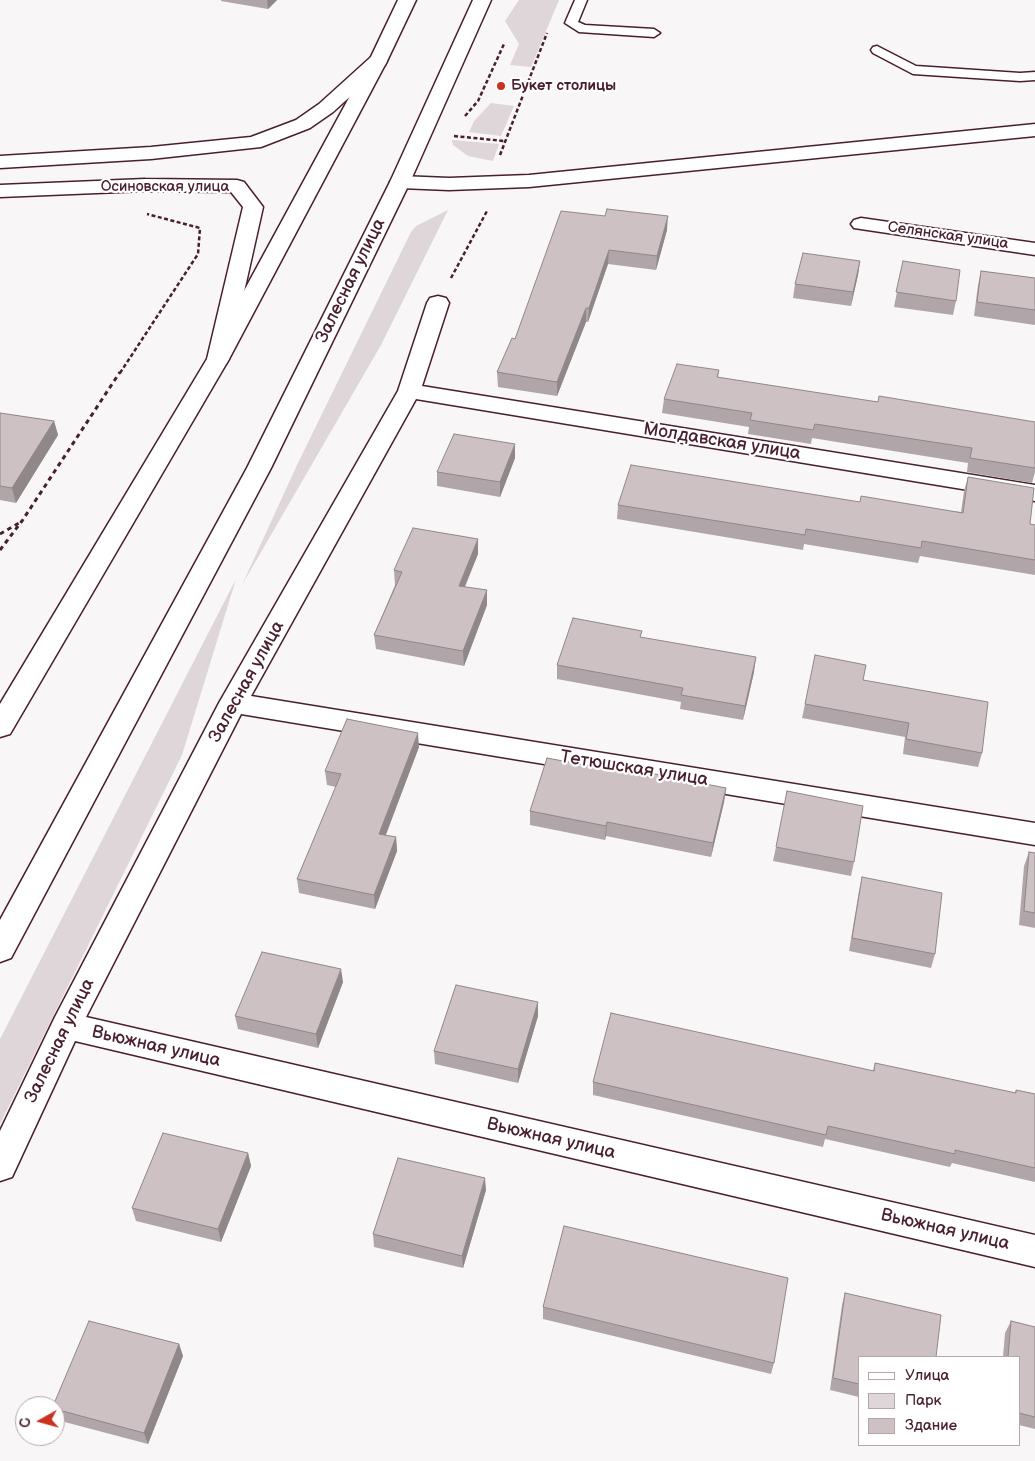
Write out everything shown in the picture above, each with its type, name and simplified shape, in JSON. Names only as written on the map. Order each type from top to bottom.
[{"type":"street","points":[[0,728],[218,359],[378,61],[407,0]]},
{"type":"street","name":"Залесная улица","points":[[0,949],[259,468],[400,182],[483,2]]},
{"type":"street","name":"Осиновская улица","points":[[0,162],[151,153],[254,143],[303,124],[326,108],[378,61]]},
{"type":"street","points":[[400,182],[449,184],[529,181],[1035,130]]},
{"type":"street","name":"Осиновская улица","points":[[0,191],[145,184],[237,186],[254,207],[218,359]]},
{"type":"street","name":"Селянская улица","points":[[861,224],[1035,249]]},
{"type":"street","name":"Залесная улица","points":[[0,1166],[66,1026],[233,704],[409,391],[438,303]]},
{"type":"street","name":"Молдавская улица","points":[[409,391],[1035,493]]},
{"type":"street","name":"Тетюшская улица","points":[[233,704],[1035,834]]},
{"type":"street","name":"Вьюжная улица","points":[[66,1026],[1035,1251]]},
{"type":"lane","points":[[581,0],[571,23],[583,29],[654,33]]},
{"type":"lane","points":[[877,50],[913,70],[1020,77],[1035,76]]},
{"type":"path","points":[[500,156],[504,141],[549,26]]},
{"type":"path","points":[[460,122],[478,101],[504,44]]},
{"type":"path","points":[[447,135],[504,141]]},
{"type":"path","points":[[438,303],[489,207]]},
{"type":"path","points":[[0,550],[22,521],[198,254],[200,228],[141,213]]},
{"type":"path","points":[[0,534],[22,521]]},
{"type":"green space","points":[[519,0],[559,0],[531,67],[510,65],[519,44],[505,21]]},
{"type":"green space","points":[[491,103],[514,106],[501,136],[469,132],[474,121]]},
{"type":"green space","points":[[452,140],[499,144],[493,161],[468,156],[453,145]]},
{"type":"green space","points":[[448,210],[381,345],[242,585],[297,465],[411,232],[416,226]]},
{"type":"green space","points":[[236,579],[182,755],[0,1124],[0,1039]]},
{"type":"building","points":[[607,209],[668,216],[657,256],[609,250],[589,308],[586,308],[557,382],[497,372],[512,338],[515,339],[561,211],[605,216]]},
{"type":"building","points":[[803,253],[860,261],[853,292],[795,284]]},
{"type":"building","points":[[903,261],[960,270],[956,301],[896,292]]},
{"type":"building","points":[[981,271],[1035,278],[1035,310],[977,302]]},
{"type":"building","points":[[677,364],[719,370],[717,377],[878,402],[879,396],[1035,422],[1035,468],[970,458],[972,448],[815,424],[813,430],[750,420],[752,413],[664,399]]},
{"type":"building","points":[[0,413],[54,421],[12,488],[0,486]]},
{"type":"building","points":[[454,434],[515,444],[500,482],[437,472]]},
{"type":"building","points":[[631,465],[860,502],[861,496],[963,513],[968,477],[1034,488],[1030,524],[1035,525],[1035,560],[922,541],[921,548],[806,529],[805,535],[618,505]]},
{"type":"building","points":[[413,528],[478,539],[459,586],[487,590],[463,651],[374,635],[402,572],[394,570]]},
{"type":"building","points":[[573,618],[642,631],[640,637],[756,657],[745,706],[681,695],[683,688],[557,665]]},
{"type":"building","points":[[815,655],[866,665],[863,680],[988,702],[982,753],[906,739],[909,723],[805,704]]},
{"type":"building","points":[[347,719],[418,733],[379,834],[396,837],[374,895],[297,879],[341,774],[325,771]]},
{"type":"building","points":[[547,758],[649,777],[650,773],[726,788],[713,843],[607,822],[606,826],[530,811]]},
{"type":"building","points":[[787,791],[863,806],[854,862],[776,847]]},
{"type":"building","points":[[1029,852],[1035,853],[1035,913],[1024,911]]},
{"type":"building","points":[[862,877],[942,893],[935,954],[852,938]]},
{"type":"building","points":[[262,952],[341,969],[316,1034],[235,1016]]},
{"type":"building","points":[[456,985],[538,1002],[518,1069],[434,1051]]},
{"type":"building","points":[[611,1013],[874,1071],[875,1063],[1016,1093],[1016,1090],[1035,1094],[1035,1168],[955,1150],[955,1154],[828,1126],[826,1135],[593,1082]]},
{"type":"building","points":[[163,1133],[248,1153],[218,1229],[132,1208]]},
{"type":"building","points":[[398,1158],[485,1178],[462,1256],[373,1234]]},
{"type":"building","points":[[564,1226],[788,1278],[774,1363],[543,1307]]},
{"type":"building","points":[[845,1293],[941,1315],[936,1356],[858,1356],[858,1384],[833,1378]]},
{"type":"building","points":[[89,1321],[179,1344],[144,1433],[65,1412],[65,1396],[57,1396]]},
{"type":"building","points":[[1011,1321],[1035,1327],[1035,1417],[1020,1413],[1020,1356],[1008,1356]]},
{"type":"place","name":"Букет столицы","points":[[501,86]]}]
